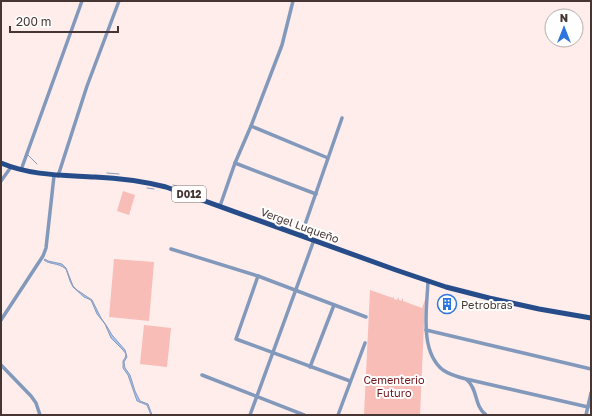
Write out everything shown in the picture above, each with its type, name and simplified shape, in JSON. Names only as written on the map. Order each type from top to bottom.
[{"type":"main road","name":"Vergel Luqueño","points":[[1,163],[20,170],[56,176],[112,178],[153,184],[177,190],[222,203],[301,236],[428,281],[489,298],[591,318]]},
{"type":"street","points":[[20,170],[82,1]]},
{"type":"street","points":[[1,320],[44,256],[56,176],[119,1]]},
{"type":"street","points":[[222,203],[282,45],[293,1]]},
{"type":"street","points":[[301,236],[342,118]]},
{"type":"street","points":[[252,126],[328,158]]},
{"type":"street","points":[[236,163],[316,194]]},
{"type":"street","points":[[1,182],[11,167]]},
{"type":"street","points":[[250,415],[314,240]]},
{"type":"street","points":[[172,249],[258,276],[366,317]]},
{"type":"street","points":[[258,276],[236,339],[350,381]]},
{"type":"street","points":[[428,281],[426,330],[429,350],[437,363],[449,374],[588,407]]},
{"type":"street","points":[[310,367],[334,305]]},
{"type":"street","points":[[426,330],[591,369]]},
{"type":"street","points":[[338,415],[365,343]]},
{"type":"street","points":[[1,365],[31,396],[36,403],[40,415]]},
{"type":"street","points":[[202,375],[304,415]]},
{"type":"street","points":[[466,379],[473,387],[478,407],[486,415]]},
{"type":"street","points":[[586,415],[591,393]]},
{"type":"green space","points":[[123,191],[135,195],[129,215],[117,211]]},
{"type":"green space","points":[[114,259],[154,262],[149,321],[109,317]]},
{"type":"green space","name":"Cementerio Futuro","points":[[370,290],[393,298],[394,296],[394,299],[397,300],[398,297],[401,301],[403,298],[403,301],[422,308],[425,300],[420,415],[364,415]]},
{"type":"green space","points":[[144,325],[171,328],[167,367],[140,364]]},
{"type":"water","points":[[44,260],[62,264],[66,268],[73,286],[92,300],[112,335],[125,350],[127,357],[124,362],[125,368],[130,375],[140,401],[148,404],[152,415],[147,405],[137,401],[128,375],[123,368],[123,361],[126,354],[111,338],[105,324],[97,314],[91,300],[84,297],[73,287],[66,269],[60,265],[46,262]]},
{"type":"waterway","points":[[28,155],[37,164]]},
{"type":"waterway","points":[[107,173],[119,174]]},
{"type":"waterway","points":[[173,185],[189,190]]},
{"type":"waterway","points":[[147,188],[154,189]]},
{"type":"place","name":"Petrobras","points":[[447,304]]}]
